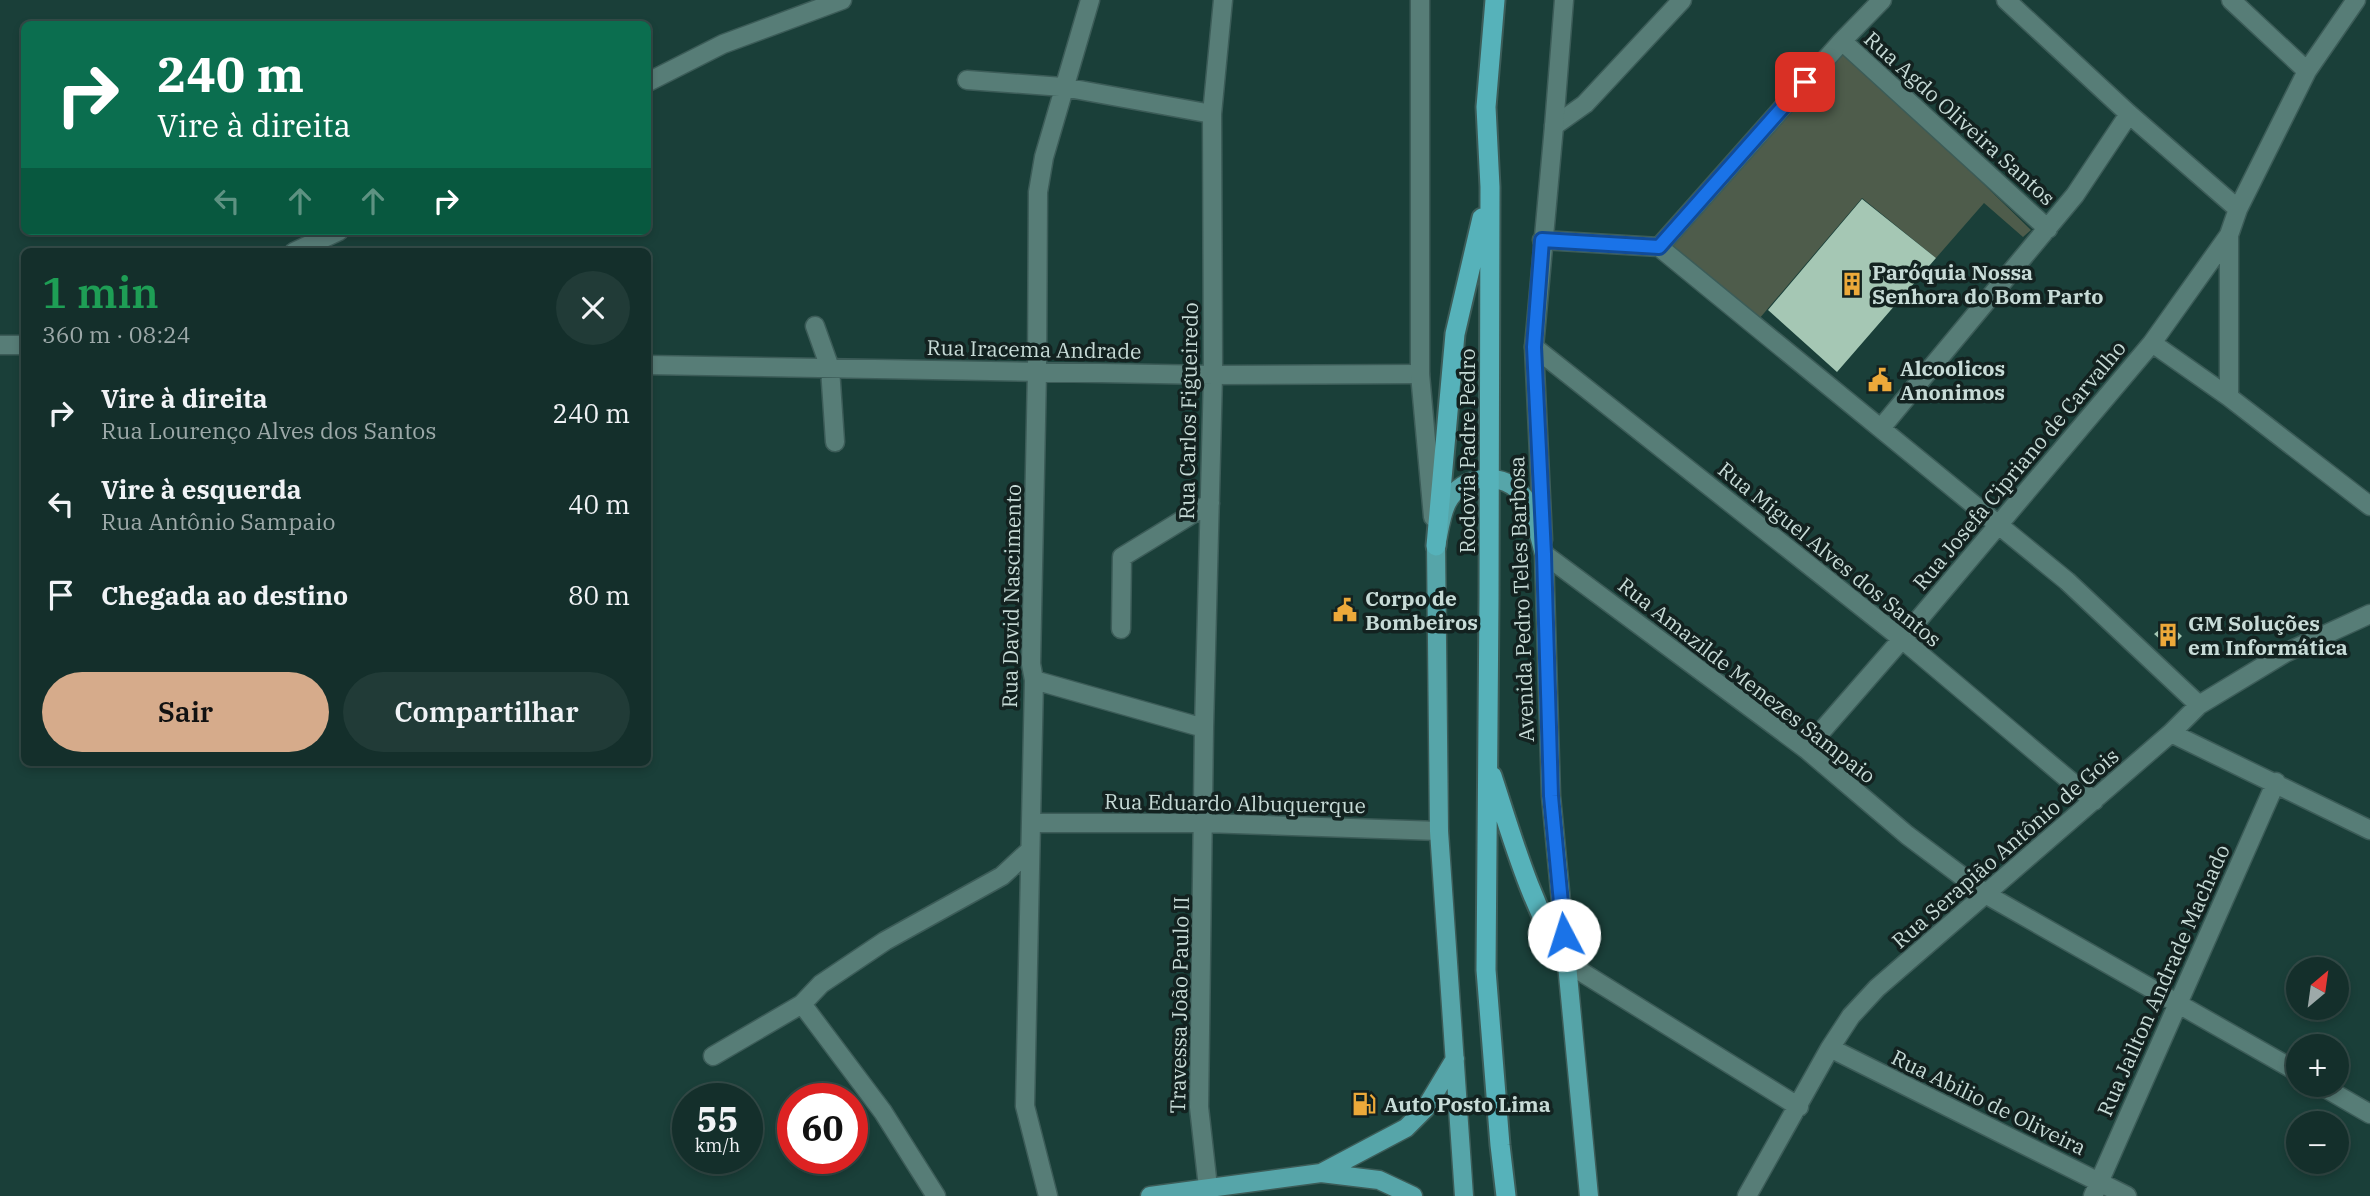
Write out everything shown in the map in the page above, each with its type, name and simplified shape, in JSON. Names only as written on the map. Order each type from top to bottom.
[{"type":"highway","name":"Rodovia Padre Pedro","points":[[1495,0],[1486,107],[1490,187],[1486,970],[1506,1196]]},
{"type":"highway","points":[[1436,546],[1455,334],[1490,187]]},
{"type":"highway","points":[[1487,761],[1525,876],[1548,932],[1567,963]]},
{"type":"main road","points":[[1464,1196],[1439,831],[1436,546],[1447,503],[1461,486],[1489,478],[1511,484],[1524,498],[1544,554]]},
{"type":"main road","name":"Avenida Pedro Teles Barbosa","points":[[1544,554],[1551,796],[1589,1196]]},
{"type":"main road","points":[[1321,1173],[1406,1128],[1425,1109],[1455,1059]]},
{"type":"main road","points":[[1150,1196],[1209,1192],[1321,1173],[1379,1180],[1413,1196]]},
{"type":"street","points":[[651,80],[723,44],[842,0]]},
{"type":"street","name":"Rua David Nascimento","points":[[1048,1196],[1025,1106],[1034,680],[1031,664],[1038,192],[1044,156],[1090,0]]},
{"type":"street","name":"Rua Carlos Figueiredo","points":[[1205,823],[1204,728],[1213,375],[1212,114],[1223,0]]},
{"type":"street","points":[[1420,0],[1420,374],[1436,546]]},
{"type":"street","name":"Avenida Pedro Teles Barbosa","points":[[1544,554],[1534,347],[1563,0]]},
{"type":"street","points":[[1554,126],[1585,104],[1682,0]]},
{"type":"street","points":[[2006,0],[2129,114],[2238,209]]},
{"type":"street","points":[[2231,0],[2307,71]]},
{"type":"street","points":[[2229,397],[2230,235],[2238,209],[2307,71],[2357,0]]},
{"type":"street","points":[[1659,247],[1876,2]]},
{"type":"street","name":"Rua Agdo Oliveira Santos","points":[[1842,41],[2048,229]]},
{"type":"street","points":[[967,80],[1063,87],[1212,114]]},
{"type":"street","points":[[1881,428],[2075,195],[2129,114]]},
{"type":"street","points":[[303,248],[330,235]]},
{"type":"street","name":"Rua Josefa Cipriano de Carvalho","points":[[1806,749],[2152,343],[2230,235]]},
{"type":"street","points":[[1542,240],[1659,247],[2000,524],[2067,581],[2199,705]]},
{"type":"street","points":[[815,326],[830,368],[835,442]]},
{"type":"street","points":[[2152,343],[2369,500]]},
{"type":"street","points":[[0,345],[21,345]]},
{"type":"street","name":"Rua Miguel Alves dos Santos","points":[[1534,347],[1902,639],[2094,801]]},
{"type":"street","name":"Rua Iracema Andrade","points":[[651,365],[1213,375],[1420,374]]},
{"type":"street","points":[[1121,629],[1122,557],[1210,503]]},
{"type":"street","name":"Rua Amazilde Menezes Sampaio","points":[[1544,554],[1806,749],[1907,835],[1987,895],[2286,1065]]},
{"type":"street","name":"Rua Serapião Antônio de Gois","points":[[1747,1196],[1799,1107],[1829,1048],[1851,1016],[1877,988],[2094,801],[2199,705],[2284,653],[2370,614]]},
{"type":"street","points":[[1034,680],[1204,728]]},
{"type":"street","points":[[2171,733],[2370,830]]},
{"type":"street","name":"Rua Jailton Andrade Machado","points":[[2096,1189],[2276,782]]},
{"type":"street","name":"Rua Eduardo Albuquerque","points":[[1031,823],[1205,823],[1439,831]]},
{"type":"street","name":"Travessa João Paulo II","points":[[1205,823],[1199,1107],[1209,1192]]},
{"type":"street","points":[[713,1056],[802,1004],[813,991],[837,972],[886,941],[1002,876],[1030,850]]},
{"type":"street","points":[[1567,963],[1799,1107]]},
{"type":"street","points":[[802,1004],[883,1112],[936,1196]]},
{"type":"street","name":"Rua Abilio de Oliveira","points":[[1829,1048],[2096,1189],[2127,1196]]},
{"type":"street","points":[[2341,1097],[2370,1114]]},
{"type":"green space","points":[[1840,45],[2031,230],[2023,237],[1984,203],[1936,258],[1862,198],[1759,319],[1670,248]]},
{"type":"building","name":"Paróquia Nossa Senhora do Bom Parto","points":[[1862,199],[1936,258],[1837,372],[1768,310]]},
{"type":"building","name":"GM Soluções em Informática","points":[[2168,623],[2182,636],[2170,648],[2154,634]]},
{"type":"place","name":"Paróquia Nossa Senhora do Bom Parto","points":[[1852,284]]},
{"type":"place","name":"Alcoolicos Anonimos","points":[[1880,380]]},
{"type":"place","name":"Corpo de Bombeiros","points":[[1345,610]]},
{"type":"place","name":"GM Soluções em Informática","points":[[2168,635]]},
{"type":"place","name":"Auto Posto Lima","points":[[1364,1104]]},
{"type":"route","points":[[1564,935],[1551,796],[1544,554],[1534,347],[1542,240],[1659,247],[1805,82]]}]
